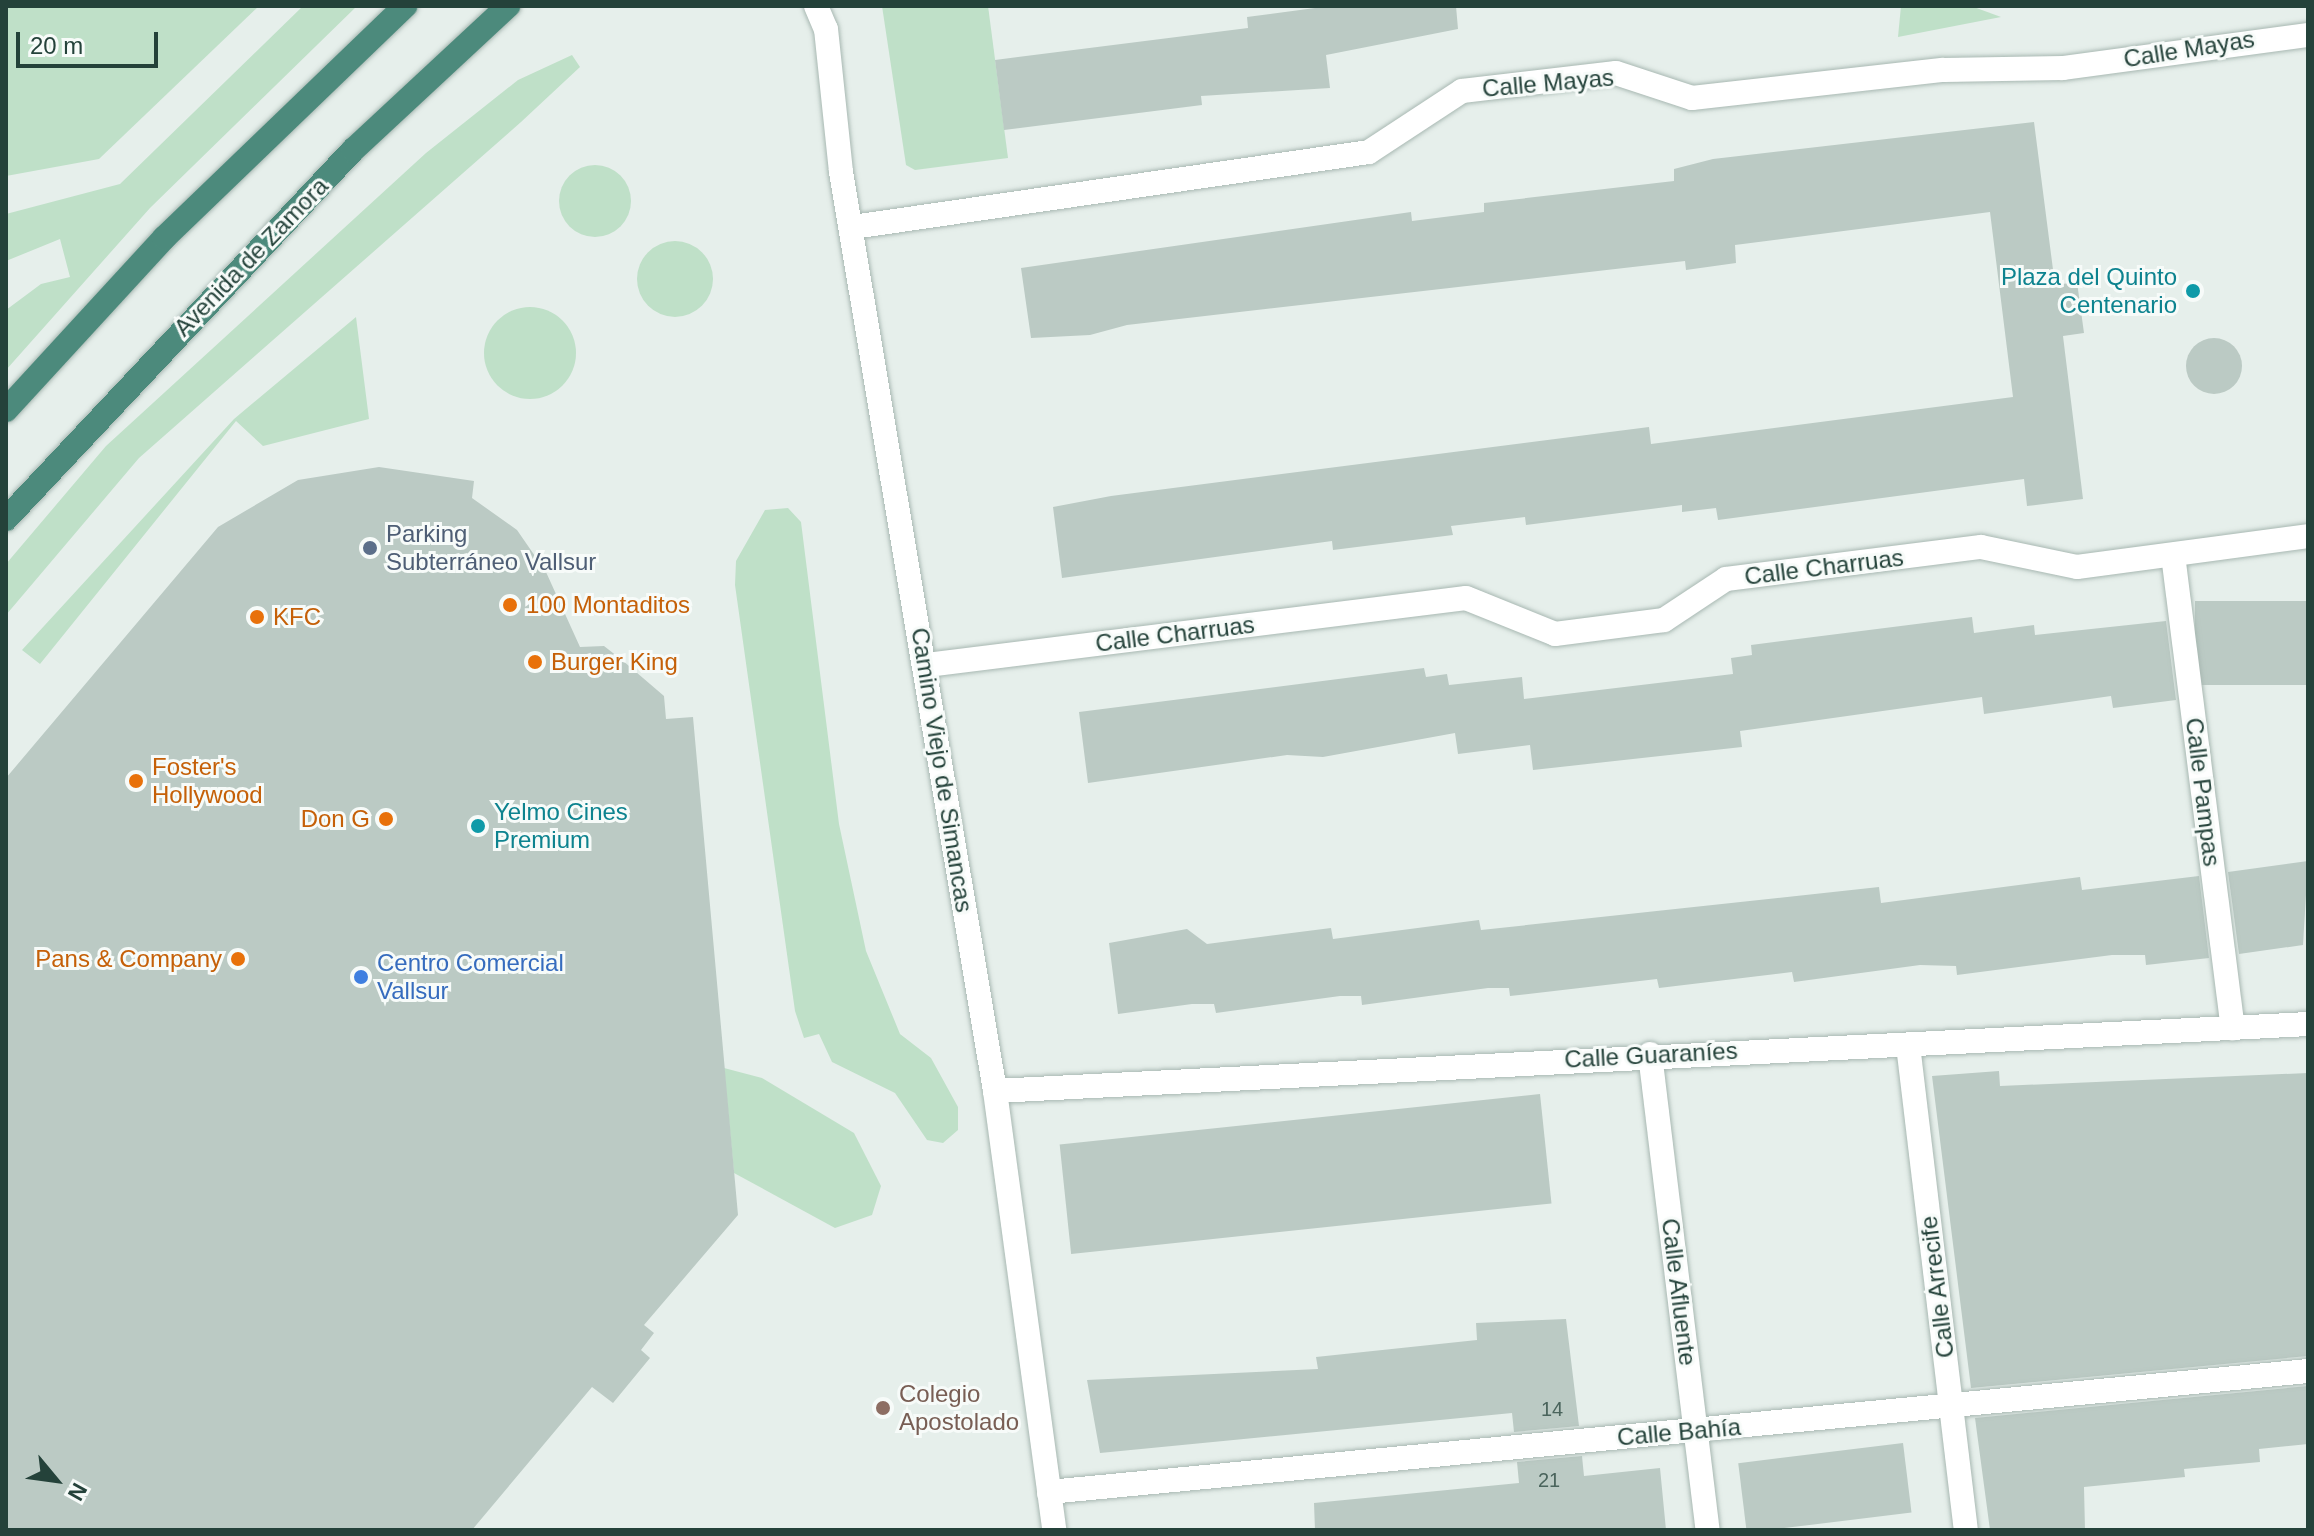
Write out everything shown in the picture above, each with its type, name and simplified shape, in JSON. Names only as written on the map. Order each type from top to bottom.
[{"type":"highway","points":[[6,410],[164,238],[405,6]]},
{"type":"highway","name":"Avenida de Zamora","points":[[6,519],[353,150],[508,6]]},
{"type":"street","name":"Camino Viejo de Simancas","points":[[821,8],[853,227],[995,1091],[1054,1530]]},
{"type":"street","name":"Calle Mayas","points":[[853,227],[1369,152],[1462,91],[1616,73],[1692,98],[1943,70],[2063,68],[2308,35]]},
{"type":"street","name":"Calle Charruas","points":[[927,665],[1466,598],[1555,634],[1664,620],[1726,579],[1981,547],[2077,567],[2308,536]]},
{"type":"street","name":"Calle Pampas","points":[[2173,555],[2233,1028]]},
{"type":"street","name":"Calle Guaraníes","points":[[995,1091],[1650,1054],[1908,1045],[2308,1024]]},
{"type":"street","name":"Calle Arrecife","points":[[1908,1045],[1966,1530]]},
{"type":"street","name":"Calle Afluente","points":[[1650,1054],[1708,1530]]},
{"type":"street","name":"Calle Bahía","points":[[1049,1492],[2308,1371]]},
{"type":"green space","points":[[6,6],[259,6],[99,159],[6,176]]},
{"type":"green space","points":[[303,6],[357,6],[150,208],[6,370],[6,310],[41,284],[70,277],[60,239],[6,261],[6,214],[120,184]]},
{"type":"green space","points":[[882,6],[988,6],[1008,158],[915,170],[906,165]]},
{"type":"green space","points":[[1901,6],[1971,6],[2001,17],[1898,37]]},
{"type":"green space","points":[[572,55],[580,67],[521,122],[139,458],[6,615],[6,564],[106,446],[426,153],[518,80]]},
{"type":"green space","points":[[602,165],[621,175],[629,187],[629,215],[621,227],[609,235],[588,237],[569,227],[561,215],[559,194],[569,175],[581,167]]},
{"type":"green space","points":[[675,241],[689,244],[702,252],[710,265],[713,279],[710,293],[702,306],[689,314],[675,317],[661,314],[648,306],[640,293],[637,279],[640,265],[648,252],[661,244]]},
{"type":"green space","points":[[530,307],[548,311],[562,321],[572,335],[576,353],[572,371],[562,385],[548,395],[530,399],[512,395],[498,385],[488,371],[484,353],[488,335],[498,321],[512,311]]},
{"type":"green space","points":[[356,317],[369,419],[263,446],[236,421],[40,664],[22,650],[234,419]]},
{"type":"green space","points":[[788,508],[801,522],[839,824],[866,951],[900,1034],[931,1058],[958,1107],[958,1130],[943,1143],[927,1140],[895,1093],[832,1062],[819,1034],[804,1038],[795,1011],[735,585],[736,561],[765,510]]},
{"type":"green space","points":[[724,1068],[762,1078],[854,1133],[881,1186],[872,1215],[835,1228],[734,1173]]},
{"type":"building","points":[[1330,6],[1456,6],[1458,29],[1326,55],[1330,88],[1201,96],[1202,105],[1004,130],[995,60],[1248,28],[1247,17]]},
{"type":"building","points":[[2034,122],[2055,285],[2077,282],[2084,333],[2063,336],[2083,499],[2027,506],[2024,479],[1718,520],[1716,508],[1682,512],[1682,505],[1526,525],[1525,517],[1451,526],[1453,535],[1333,550],[1332,541],[1062,578],[1053,507],[1111,496],[1649,427],[1651,444],[2013,397],[1990,212],[1735,245],[1736,263],[1686,270],[1685,261],[1127,325],[1090,335],[1031,338],[1021,268],[1411,212],[1412,221],[1484,212],[1484,203],[1674,181],[1674,169],[1713,159]]},
{"type":"building","points":[[2214,338],[2234,346],[2242,366],[2234,386],[2214,394],[2194,386],[2186,366],[2194,346]]},
{"type":"building","name":"Centro Comercial Vallsur","points":[[379,467],[474,481],[472,498],[517,530],[546,572],[580,647],[604,646],[622,660],[664,696],[666,719],[693,717],[738,1215],[644,1325],[654,1333],[641,1350],[650,1358],[613,1403],[592,1387],[472,1530],[6,1530],[6,778],[218,527],[298,480]]},
{"type":"building","points":[[2195,601],[2308,601],[2308,685],[2195,685]]},
{"type":"building","points":[[1972,617],[1974,633],[2034,625],[2035,635],[2166,621],[2176,700],[2113,708],[2111,696],[1984,714],[1982,697],[1740,731],[1742,747],[1533,770],[1530,745],[1458,754],[1455,733],[1323,757],[1287,755],[1088,783],[1079,712],[1424,668],[1426,677],[1447,674],[1449,685],[1522,677],[1524,699],[1733,674],[1731,658],[1752,655],[1751,645]]},
{"type":"building","points":[[2308,861],[2303,945],[2239,954],[2228,872]]},
{"type":"building","points":[[2199,876],[2209,958],[2146,965],[2145,955],[2112,955],[1957,975],[1956,966],[1920,965],[1794,982],[1792,972],[1659,988],[1657,979],[1510,996],[1509,988],[1488,988],[1362,1005],[1361,996],[1340,996],[1216,1013],[1214,1004],[1192,1004],[1118,1014],[1109,943],[1187,929],[1207,944],[1331,928],[1333,939],[1479,920],[1481,930],[1879,887],[1881,903],[2080,877],[2082,890]]},
{"type":"building","points":[[1999,1071],[2000,1086],[2308,1073],[2308,1356],[1971,1388],[1932,1076]]},
{"type":"building","points":[[1540,1094],[1551,1203],[1071,1254],[1060,1144]]},
{"type":"building","points":[[1566,1319],[1579,1426],[1514,1432],[1512,1413],[1100,1453],[1087,1380],[1318,1369],[1316,1357],[1477,1340],[1476,1323]]},
{"type":"building","points":[[2308,1386],[2308,1444],[2259,1449],[2260,1462],[2184,1469],[2185,1477],[2084,1487],[2085,1530],[1990,1530],[1975,1418]]},
{"type":"building","points":[[1903,1443],[1912,1512],[1746,1530],[1738,1463]]},
{"type":"building","points":[[1582,1456],[1584,1476],[1660,1468],[1666,1530],[1315,1530],[1314,1503],[1519,1483],[1517,1462]]},
{"type":"place","name":"Plaza del Quinto Centenario","points":[[2193,291]]},
{"type":"place","name":"Parking Subterráneo Vallsur","points":[[370,548]]},
{"type":"place","name":"100 Montaditos","points":[[510,605]]},
{"type":"place","name":"KFC","points":[[257,617]]},
{"type":"place","name":"Burger King","points":[[535,662]]},
{"type":"place","name":"Foster's Hollywood","points":[[136,781]]},
{"type":"place","name":"Don G","points":[[386,819]]},
{"type":"place","name":"Yelmo Cines Premium","points":[[478,826]]},
{"type":"place","name":"Pans & Company","points":[[238,959]]},
{"type":"place","name":"Centro Comercial Vallsur","points":[[361,977]]},
{"type":"place","name":"Colegio Apostolado","points":[[883,1408]]}]
